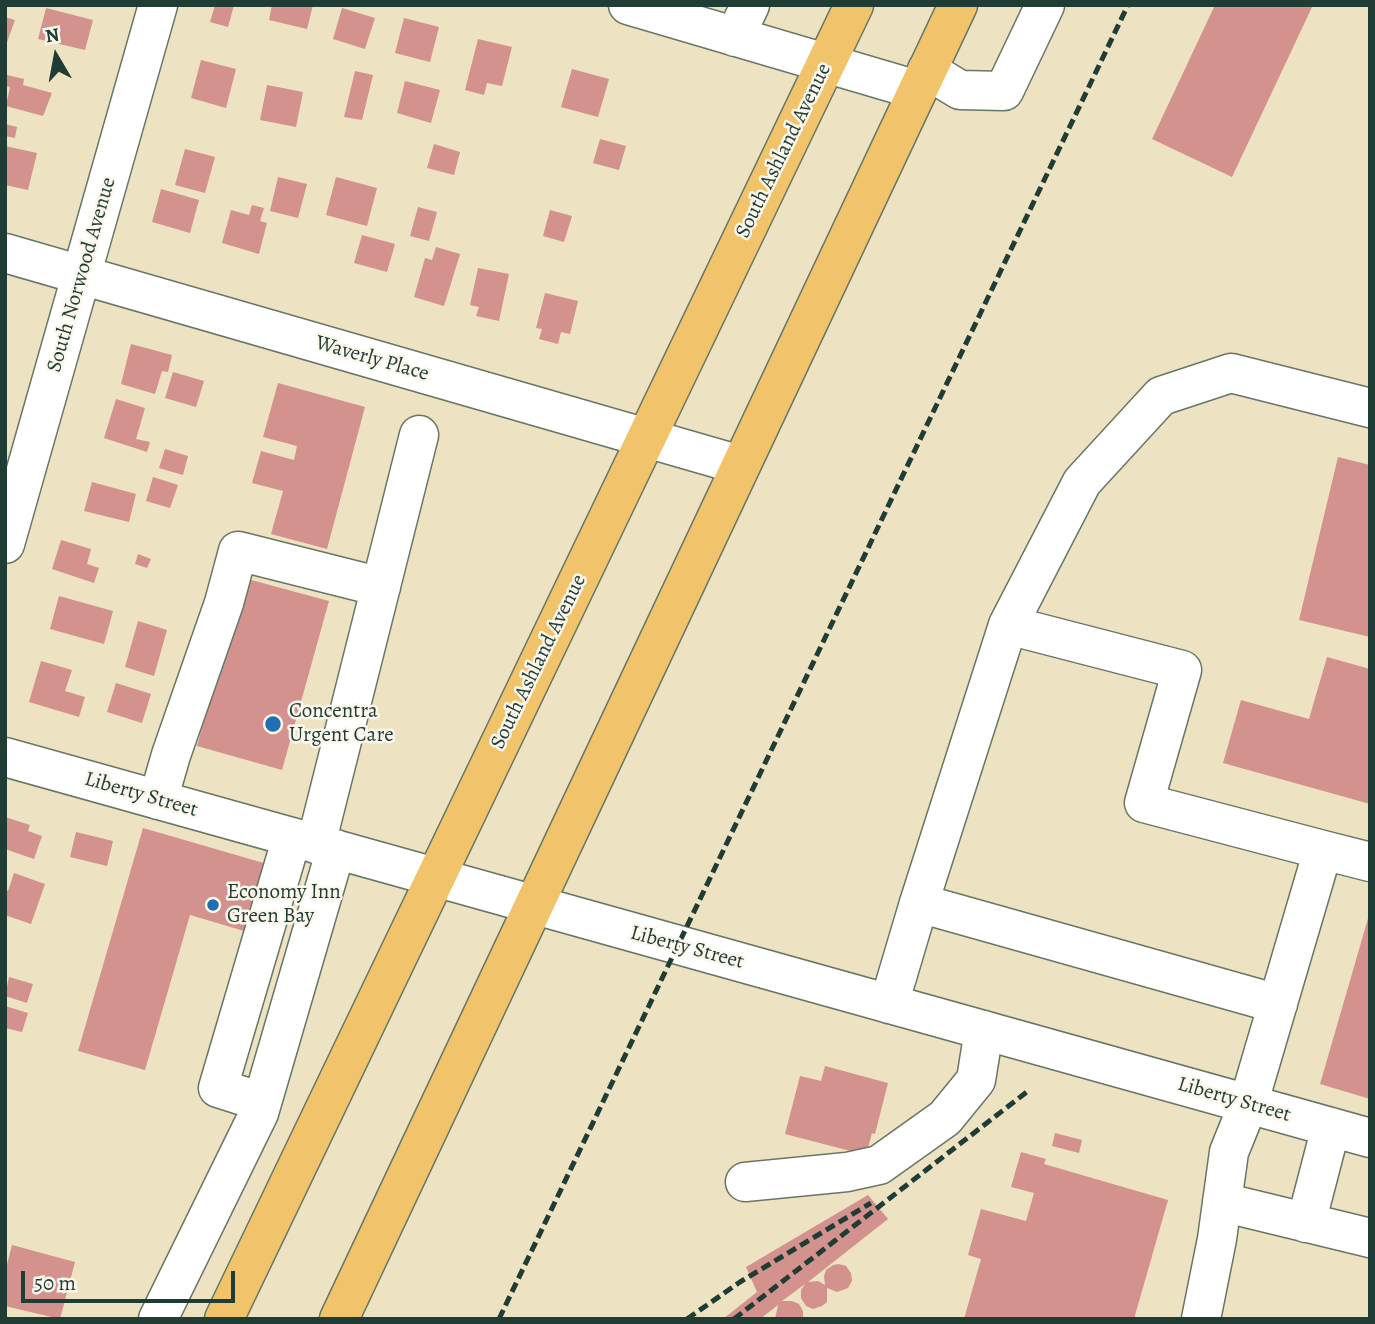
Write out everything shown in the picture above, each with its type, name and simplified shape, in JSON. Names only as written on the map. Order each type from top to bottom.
[{"type":"main road","name":"South Ashland Avenue","points":[[225,1319],[854,5]]},
{"type":"main road","points":[[339,1319],[958,5]]},
{"type":"street","name":"South Norwood Avenue","points":[[5,544],[158,5]]},
{"type":"street","points":[[628,5],[743,21],[826,63],[922,80],[960,90],[1004,91],[1045,5]]},
{"type":"street","name":"Waverly Place","points":[[5,253],[740,465]]},
{"type":"street","points":[[889,1004],[1008,625],[1082,482],[1161,396],[1231,373],[1370,408]]},
{"type":"street","points":[[158,1319],[259,1113],[314,843],[419,435]]},
{"type":"street","points":[[159,800],[224,603],[238,551],[380,587]]},
{"type":"street","points":[[1008,625],[1182,670],[1144,803],[1370,862]]},
{"type":"street","name":"Liberty Street","points":[[5,757],[1370,1138]]},
{"type":"street","points":[[1201,1319],[1229,1152],[1248,1105],[1323,850]]},
{"type":"street","points":[[919,902],[1278,1004]]},
{"type":"street","points":[[746,1182],[847,1172],[879,1165],[945,1118],[976,1080],[984,1030]]},
{"type":"street","points":[[1306,1223],[1331,1127]]},
{"type":"street","points":[[1222,1202],[1370,1238]]},
{"type":"building","points":[[215,5],[234,5],[228,27],[210,22]]},
{"type":"building","points":[[272,5],[313,5],[307,29],[269,20]]},
{"type":"building","points":[[1215,5],[1313,5],[1232,177],[1152,139]]},
{"type":"building","points":[[46,8],[93,20],[85,50],[38,39]]},
{"type":"building","points":[[342,8],[375,18],[365,49],[333,39]]},
{"type":"building","points":[[5,17],[15,20],[6,45],[5,45]]},
{"type":"building","points":[[404,18],[439,27],[430,62],[395,53]]},
{"type":"building","points":[[478,39],[512,47],[502,86],[487,83],[484,95],[465,90]]},
{"type":"building","points":[[201,60],[236,69],[226,108],[191,98]]},
{"type":"building","points":[[572,69],[609,79],[598,117],[561,107]]},
{"type":"building","points":[[355,71],[373,75],[362,120],[344,117]]},
{"type":"building","points":[[7,75],[24,79],[23,85],[52,93],[43,116],[6,106],[10,87],[5,86]]},
{"type":"building","points":[[405,81],[440,90],[431,123],[397,113]]},
{"type":"building","points":[[267,85],[303,92],[296,127],[260,120]]},
{"type":"building","points":[[5,124],[17,127],[15,138],[5,136]]},
{"type":"building","points":[[600,139],[626,146],[619,170],[593,163]]},
{"type":"building","points":[[434,144],[460,152],[454,175],[427,168]]},
{"type":"building","points":[[5,146],[37,153],[28,190],[5,185]]},
{"type":"building","points":[[185,149],[215,157],[205,193],[175,185]]},
{"type":"building","points":[[278,177],[307,184],[298,218],[270,211]]},
{"type":"building","points":[[336,177],[377,188],[367,226],[326,215]]},
{"type":"building","points":[[161,189],[199,200],[190,233],[152,222]]},
{"type":"building","points":[[252,205],[264,208],[260,221],[267,223],[259,254],[222,243],[231,210],[249,215]]},
{"type":"building","points":[[418,207],[437,212],[429,241],[410,236]]},
{"type":"building","points":[[550,210],[572,216],[564,242],[543,236]]},
{"type":"building","points":[[362,235],[395,244],[387,272],[354,263]]},
{"type":"building","points":[[436,247],[460,254],[444,306],[414,297],[425,258],[432,260]]},
{"type":"building","points":[[478,268],[509,274],[499,321],[476,316],[479,307],[470,305]]},
{"type":"building","points":[[545,293],[578,301],[570,334],[561,332],[558,344],[539,339],[542,329],[536,328]]},
{"type":"building","points":[[131,344],[172,355],[168,372],[162,371],[155,394],[121,384]]},
{"type":"building","points":[[173,372],[204,381],[196,407],[165,398]]},
{"type":"building","points":[[278,383],[365,407],[327,549],[271,534],[283,491],[252,483],[261,451],[294,460],[297,446],[263,437]]},
{"type":"building","points":[[116,399],[145,408],[136,439],[150,442],[147,452],[104,438]]},
{"type":"building","points":[[165,449],[188,456],[183,475],[159,468]]},
{"type":"building","points":[[1338,457],[1370,465],[1370,637],[1299,620]]},
{"type":"building","points":[[153,477],[178,485],[170,508],[146,501]]},
{"type":"building","points":[[92,482],[136,494],[129,522],[84,511]]},
{"type":"building","points":[[61,540],[91,549],[87,564],[99,568],[94,583],[52,569]]},
{"type":"building","points":[[138,554],[151,559],[147,568],[135,564]]},
{"type":"building","points":[[244,578],[329,601],[282,770],[197,746]]},
{"type":"building","points":[[59,596],[113,611],[104,644],[50,629]]},
{"type":"building","points":[[138,621],[167,630],[154,676],[125,667]]},
{"type":"building","points":[[1327,657],[1370,669],[1370,804],[1223,763],[1241,700],[1309,719]]},
{"type":"building","points":[[41,661],[72,670],[65,691],[85,697],[79,717],[29,702]]},
{"type":"building","points":[[116,683],[151,694],[142,723],[107,712]]},
{"type":"building","points":[[5,817],[30,825],[28,831],[42,836],[34,859],[5,849]]},
{"type":"building","points":[[143,828],[281,868],[261,936],[190,915],[145,1070],[78,1051]]},
{"type":"building","points":[[76,832],[113,841],[107,866],[70,857]]},
{"type":"building","points":[[14,873],[45,884],[31,924],[5,915],[5,890],[8,891]]},
{"type":"building","points":[[1370,915],[1370,1099],[1320,1084]]},
{"type":"building","points":[[9,977],[33,984],[27,1003],[5,996]]},
{"type":"building","points":[[5,1006],[28,1013],[22,1032],[5,1028]]},
{"type":"building","points":[[825,1066],[888,1083],[875,1134],[872,1133],[866,1155],[785,1134],[800,1076],[821,1081]]},
{"type":"building","points":[[1055,1133],[1082,1140],[1079,1153],[1052,1146]]},
{"type":"building","points":[[1021,1152],[1046,1159],[1044,1164],[1168,1200],[1134,1319],[964,1319],[981,1259],[968,1255],[981,1209],[1026,1221],[1034,1193],[1011,1187]]},
{"type":"building","points":[[868,1195],[888,1219],[808,1282],[818,1281],[825,1285],[826,1270],[839,1264],[846,1266],[851,1273],[852,1281],[848,1288],[837,1292],[827,1288],[827,1302],[813,1309],[806,1306],[801,1298],[801,1290],[805,1284],[782,1301],[799,1304],[803,1319],[775,1319],[778,1305],[760,1319],[723,1319],[757,1292],[746,1267]]},
{"type":"building","points":[[12,1245],[75,1262],[60,1319],[5,1306],[5,1272]]},
{"type":"railway","points":[[499,1319],[1128,5]]},
{"type":"railway","points":[[734,1319],[1028,1091]]},
{"type":"railway","points":[[687,1319],[740,1282],[871,1203]]},
{"type":"place","name":"Concentra Urgent Care","points":[[273,724]]},
{"type":"place","name":"Economy Inn Green Bay","points":[[213,905]]}]
